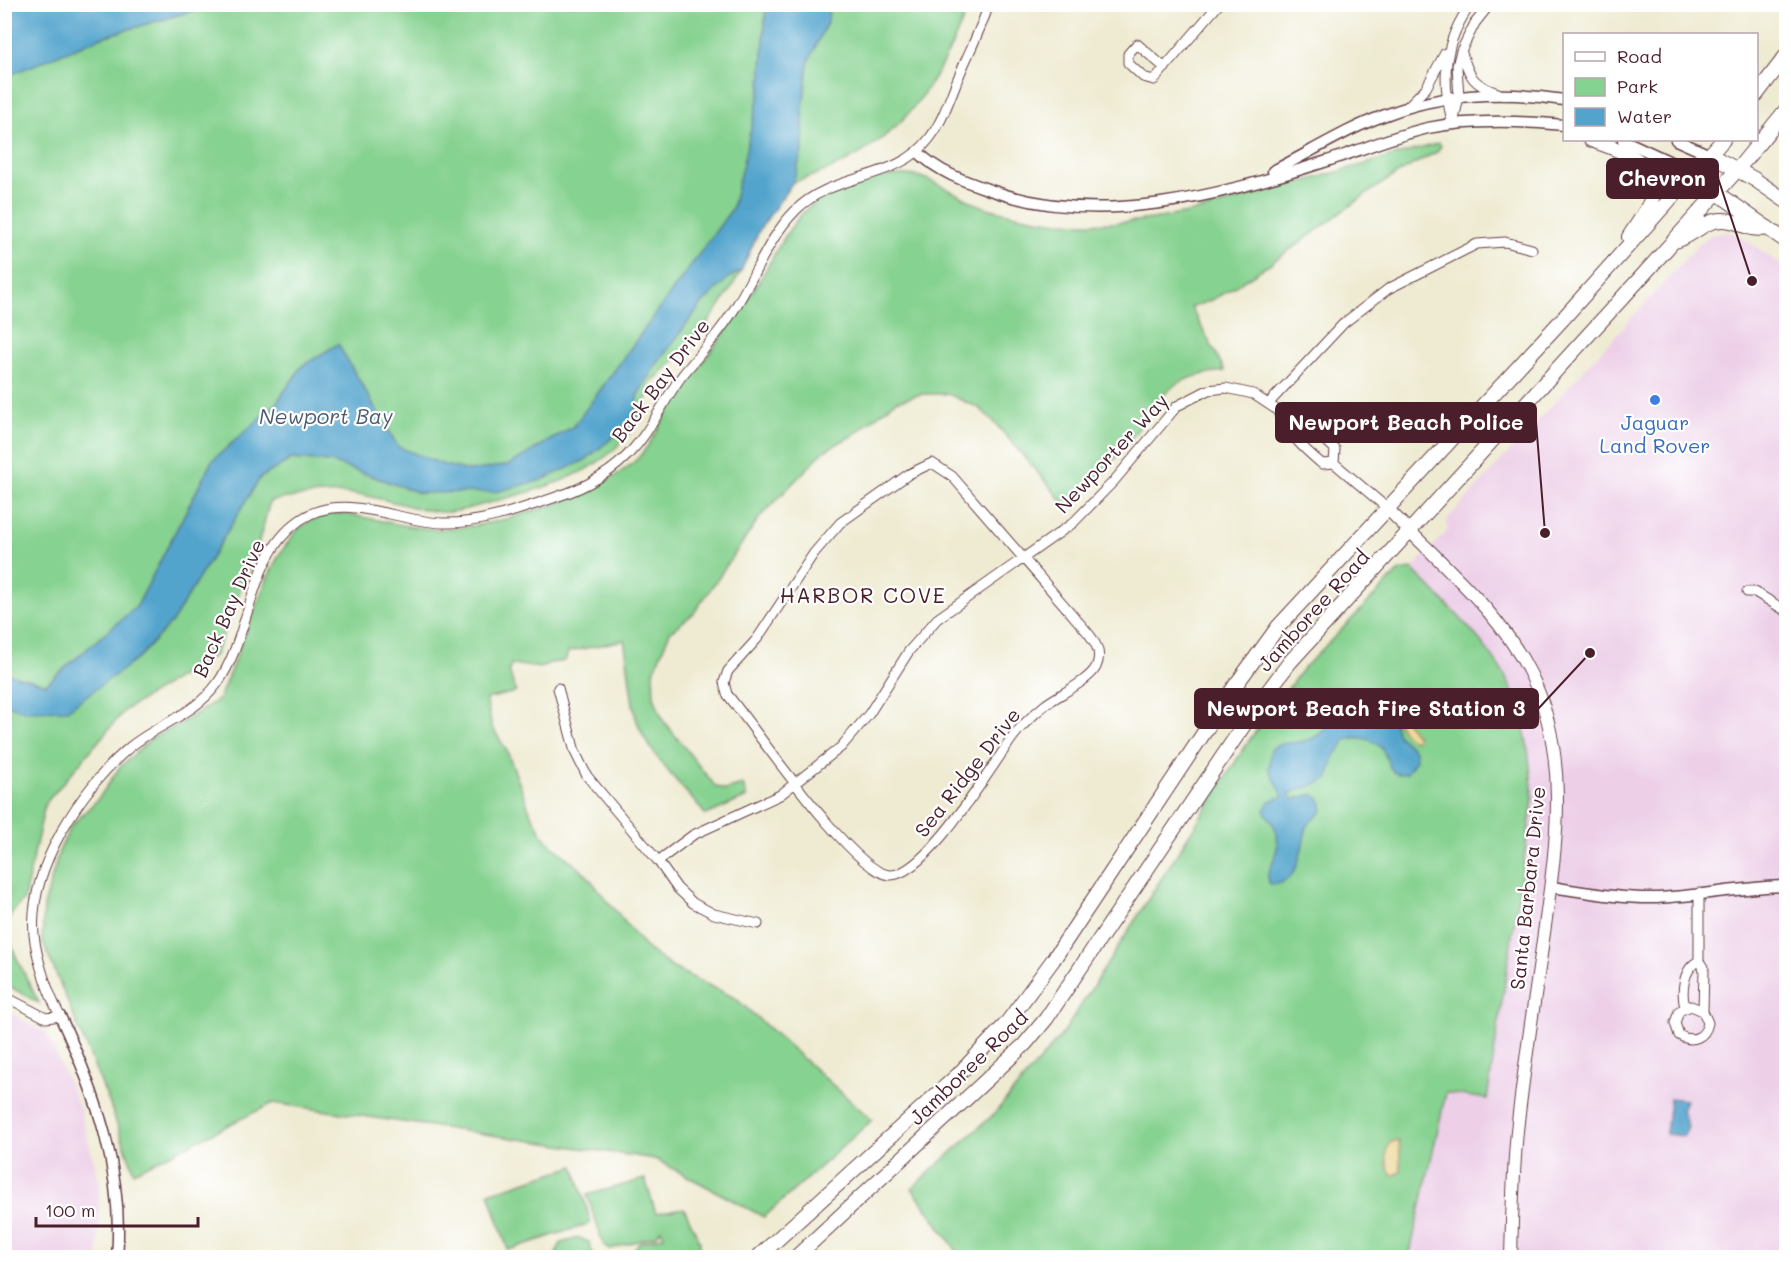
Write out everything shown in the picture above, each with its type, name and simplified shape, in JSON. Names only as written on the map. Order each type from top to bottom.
[{"type":"main road","points":[[1758,92],[1786,56]]},
{"type":"main road","name":"Jamboree Road","points":[[795,1257],[1039,1028],[1065,994],[1256,707],[1290,662],[1718,192],[1786,110]]},
{"type":"main road","points":[[1594,141],[1630,155],[1649,174],[1653,182],[1651,201],[1613,264]]},
{"type":"main road","name":"Jamboree Road","points":[[757,1257],[958,1075],[1006,1024],[1053,960],[1229,696],[1278,627],[1613,264],[1722,141]]},
{"type":"main road","points":[[1710,155],[1786,201]]},
{"type":"main road","points":[[1693,176],[1786,241]]},
{"type":"main road","points":[[1673,242],[1690,237],[1701,227],[1720,220],[1737,222],[1753,231],[1768,228]]},
{"type":"main road","name":"Santa Barbara Drive","points":[[1387,508],[1506,633],[1531,676],[1548,724],[1558,774],[1558,812],[1551,887],[1517,1132],[1511,1257]]},
{"type":"street","name":"Back Bay Drive","points":[[117,1257],[119,1237],[115,1172],[85,1070],[60,1016],[39,958],[34,931],[39,895],[55,842],[79,803],[129,748],[186,714],[219,680],[266,560],[286,531],[304,517],[336,507],[431,522],[464,522],[556,497],[594,480],[634,449],[668,394],[726,323],[774,239],[794,211],[831,186],[892,166],[918,152],[941,120],[989,4]]},
{"type":"street","points":[[1165,68],[1219,4]]},
{"type":"street","points":[[1406,108],[1426,88],[1447,51],[1459,21],[1471,4]]},
{"type":"street","points":[[1453,124],[1459,97],[1457,66],[1461,51],[1475,22],[1490,4]]},
{"type":"street","points":[[1447,51],[1446,98],[1453,124]]},
{"type":"street","points":[[1461,51],[1466,69],[1474,80],[1488,90],[1502,94]]},
{"type":"street","points":[[1251,182],[1344,133],[1406,108],[1446,98],[1502,94],[1563,100]]},
{"type":"street","points":[[918,152],[931,165],[973,184],[1047,204],[1091,207],[1163,204],[1326,162],[1404,135],[1453,124],[1517,122],[1563,125]]},
{"type":"street","points":[[1625,141],[1675,164],[1693,176]]},
{"type":"street","points":[[1678,141],[1710,155]]},
{"type":"street","points":[[1269,403],[1344,323],[1388,289],[1477,244],[1505,242],[1532,249]]},
{"type":"street","name":"Newporter Way","points":[[658,861],[693,835],[759,806],[797,783],[855,731],[909,651],[937,619],[1062,532],[1091,506],[1164,419],[1184,401],[1208,390],[1226,388],[1253,394],[1277,410],[1294,417],[1312,433],[1322,436],[1335,449],[1334,463]]},
{"type":"street","name":"Newporter Way","points":[[1277,410],[1284,427],[1302,443],[1306,451],[1322,464],[1334,463],[1387,508]]},
{"type":"street","points":[[1302,443],[1312,433]]},
{"type":"street","points":[[797,783],[728,694],[724,682],[728,671],[757,639],[814,553],[840,523],[909,474],[932,464],[952,476],[1024,558]]},
{"type":"street","name":"Sea Ridge Drive","points":[[797,783],[839,838],[875,870],[897,875],[929,850],[960,814],[1019,729],[1046,704],[1095,669],[1099,656],[1097,645],[1024,558]]},
{"type":"street","points":[[1747,592],[1755,591],[1786,611]]},
{"type":"street","points":[[558,688],[575,752],[587,777],[658,861],[677,888],[693,903],[714,914],[758,924]]},
{"type":"street","points":[[1551,887],[1618,897],[1658,898],[1786,886]]},
{"type":"street","points":[[1700,893],[1699,962],[1704,974],[1703,1011]]},
{"type":"street","points":[[1685,1007],[1698,1007],[1707,1016],[1707,1029],[1703,1035],[1691,1040],[1680,1035],[1676,1029],[1676,1016],[1685,1007],[1688,969],[1699,962]]},
{"type":"street","points":[[4,996],[46,1018],[60,1016]]},
{"type":"shaded area","points":[[1732,232],[1745,239],[1786,269],[1786,1257],[1409,1258],[1446,1093],[1486,1099],[1533,800],[1531,764],[1521,719],[1506,678],[1476,638],[1412,569],[1447,531],[1447,520],[1699,244],[1710,235]]},
{"type":"shaded area","points":[[4,1010],[47,1033],[80,1110],[100,1184],[98,1257],[5,1257]]},
{"type":"green space","points":[[213,5],[766,5],[761,87],[732,209],[574,426],[509,465],[470,471],[444,465],[398,447],[338,344],[302,366],[275,405],[212,461],[137,606],[46,684],[5,673],[4,77],[102,37]]},
{"type":"green space","points":[[829,5],[969,5],[941,67],[905,118],[883,138],[857,156],[793,182],[803,148],[803,109],[808,63],[828,20]]},
{"type":"green space","points":[[1439,143],[1441,146],[1437,152],[1364,196],[1272,262],[1221,295],[1191,307],[1225,371],[1189,378],[1167,392],[1116,458],[1068,508],[995,423],[979,408],[948,394],[922,394],[896,401],[853,435],[824,451],[760,517],[694,613],[670,632],[653,673],[654,696],[662,719],[715,786],[725,790],[743,785],[747,797],[706,815],[666,769],[648,743],[636,718],[624,640],[568,652],[565,661],[549,663],[541,668],[511,664],[509,671],[516,692],[486,699],[492,727],[507,751],[531,814],[546,840],[585,873],[645,947],[673,968],[735,998],[872,1120],[764,1217],[655,1159],[273,1103],[134,1172],[109,1102],[42,940],[44,907],[59,851],[71,826],[99,798],[119,768],[152,738],[180,724],[219,699],[267,579],[279,555],[297,530],[312,520],[329,514],[345,514],[431,529],[489,523],[546,507],[599,485],[621,472],[638,458],[649,444],[677,397],[719,341],[758,283],[792,226],[813,203],[844,187],[882,177],[912,175],[928,180],[982,206],[1004,212],[1044,220],[1114,223],[1161,218],[1206,209]]},
{"type":"green space","points":[[741,271],[701,331],[650,383],[643,409],[631,431],[596,463],[575,475],[552,485],[450,512],[431,511],[349,494],[315,495],[270,501],[257,548],[215,655],[125,710],[45,804],[24,899],[13,912],[8,923],[15,955],[39,1003],[5,984],[4,704],[24,711],[137,659],[172,622],[260,478],[291,459],[331,462],[420,493],[585,460],[634,420],[639,393],[654,368],[700,306],[728,278]]},
{"type":"green space","points":[[1412,569],[1475,634],[1506,678],[1523,722],[1533,800],[1487,1099],[1446,1093],[1409,1257],[961,1257],[912,1188],[994,1114],[1064,1032],[1250,739],[1301,671],[1399,571]]},
{"type":"green space","points":[[574,1166],[591,1223],[508,1250],[489,1193]]},
{"type":"green space","points":[[645,1179],[656,1213],[684,1208],[700,1242],[699,1254],[689,1258],[632,1257],[638,1255],[635,1248],[639,1243],[664,1236],[661,1229],[657,1235],[611,1249],[604,1246],[587,1195]]},
{"type":"green space","points":[[579,1238],[589,1242],[594,1257],[558,1257],[556,1253],[561,1243]]},
{"type":"sand","points":[[1400,698],[1405,700],[1404,705],[1407,710],[1404,720],[1417,736],[1415,741],[1405,735],[1398,722],[1395,706]]},
{"type":"sand","points":[[1399,1141],[1401,1172],[1393,1176],[1387,1165],[1387,1150],[1390,1142]]},
{"type":"water","points":[[5,4],[213,5],[102,37],[5,77]]},
{"type":"water","name":"Newport Bay","points":[[766,5],[829,5],[828,20],[808,63],[803,109],[803,148],[793,182],[760,229],[741,271],[728,278],[700,306],[654,368],[639,393],[634,420],[585,460],[542,480],[495,492],[420,493],[331,462],[291,459],[260,478],[172,622],[137,659],[67,710],[24,711],[5,704],[5,673],[46,684],[137,606],[212,461],[275,405],[302,366],[338,344],[398,447],[444,465],[470,471],[509,465],[574,426],[732,209],[761,87]]},
{"type":"water","points":[[1332,693],[1361,694],[1381,699],[1389,707],[1398,735],[1415,750],[1416,760],[1407,773],[1397,774],[1389,766],[1382,749],[1375,743],[1360,738],[1346,740],[1334,757],[1328,779],[1289,794],[1293,799],[1314,794],[1321,801],[1323,810],[1307,827],[1301,855],[1293,873],[1280,883],[1270,884],[1269,872],[1277,847],[1277,836],[1273,824],[1264,811],[1269,801],[1283,796],[1269,769],[1271,749],[1281,744],[1309,740],[1323,731],[1329,718]]},
{"type":"water","points":[[1670,1098],[1686,1100],[1682,1111],[1688,1127],[1684,1136],[1666,1134]]},
{"type":"place","name":"Chevron","points":[[1752,281]]},
{"type":"place","name":"Jaguar Land Rover","points":[[1655,400]]},
{"type":"place","name":"Newport Beach Police","points":[[1545,533]]},
{"type":"place","name":"Newport Beach Fire Station 3","points":[[1590,653]]},
{"type":"district","name":"HARBOR COVE","points":[[863,594]]}]
